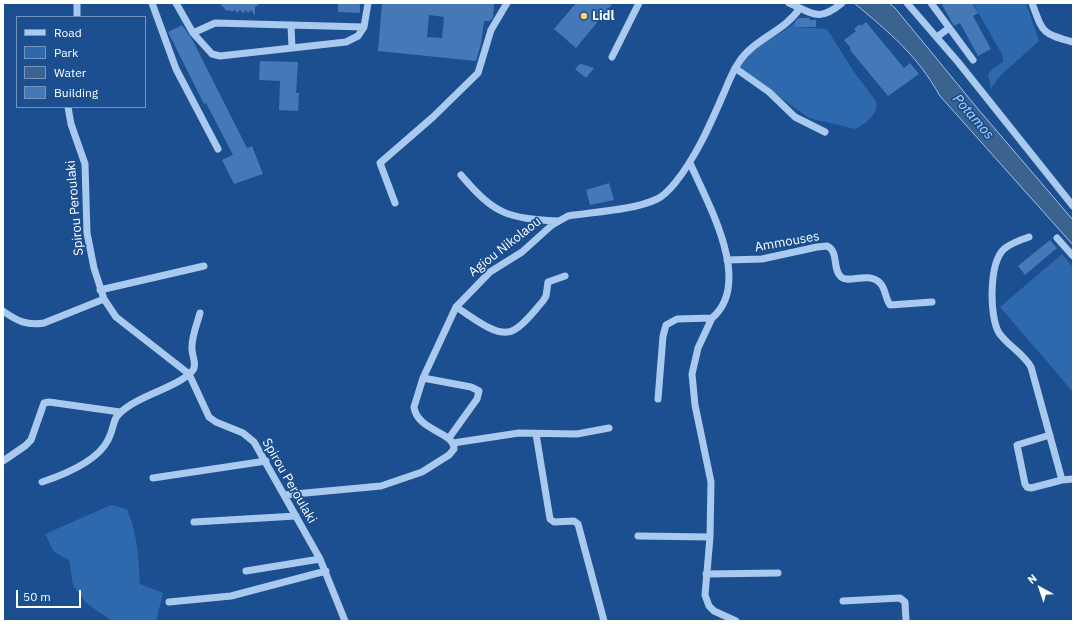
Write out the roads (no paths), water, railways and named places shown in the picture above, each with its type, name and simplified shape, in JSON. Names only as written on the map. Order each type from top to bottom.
[{"type":"street","points":[[77,3],[77,16]]},
{"type":"street","points":[[152,3],[176,69],[218,150]]},
{"type":"street","points":[[176,3],[193,33],[210,52],[218,56],[346,42],[358,36],[364,27],[368,3]]},
{"type":"street","points":[[395,203],[380,162],[434,117],[478,73],[491,30],[507,3]]},
{"type":"street","points":[[612,57],[639,3]]},
{"type":"street","points":[[789,3],[822,15],[832,11],[842,3]]},
{"type":"street","points":[[907,3],[938,37],[1073,206]]},
{"type":"street","points":[[931,3],[973,60]]},
{"type":"street","points":[[1032,3],[1045,33],[1052,37],[1073,42]]},
{"type":"street","name":"Agiou Nikolaou","points":[[451,440],[424,425],[415,412],[415,400],[423,378],[456,306],[490,272],[522,252],[558,221],[568,216],[631,207],[658,199],[674,185],[690,162],[735,68],[750,49],[783,28],[800,8]]},
{"type":"street","points":[[193,33],[215,23],[364,27]]},
{"type":"street","points":[[291,25],[292,48]]},
{"type":"street","points":[[938,37],[949,28]]},
{"type":"street","points":[[735,68],[769,92],[795,117],[825,132]]},
{"type":"street","name":"Spirou Peroulaki","points":[[68,108],[71,124],[85,164],[87,232],[100,290],[104,299],[120,320],[189,374],[209,417],[216,422],[243,433],[254,442],[320,559],[345,621]]},
{"type":"street","points":[[690,162],[722,240],[727,260],[729,285],[726,298],[720,309],[712,318],[698,348],[692,374],[695,405],[711,482],[710,538],[705,595],[709,606],[714,611],[736,621]]},
{"type":"street","points":[[461,175],[478,195],[499,210],[525,219],[558,221]]},
{"type":"street","points":[[1029,237],[1004,249],[995,266],[992,292],[995,323],[1001,335],[1023,356],[1031,367],[1062,480]]},
{"type":"street","points":[[1057,238],[1073,256]]},
{"type":"street","name":"Ammouses","points":[[727,260],[762,259],[827,246],[833,252],[838,273],[841,277],[846,279],[864,277],[876,279],[884,289],[890,305],[932,302]]},
{"type":"street","points":[[100,290],[204,266]]},
{"type":"street","points":[[456,306],[495,331],[504,333],[513,331],[543,302],[546,296],[548,282],[565,276]]},
{"type":"street","points":[[3,311],[23,323],[33,325],[44,323],[104,299]]},
{"type":"street","points":[[42,482],[64,475],[73,470],[101,449],[110,436],[113,421],[120,412],[138,399],[161,390],[189,374],[194,366],[192,345],[200,313]]},
{"type":"street","points":[[658,399],[663,336],[666,325],[677,319],[712,318]]},
{"type":"street","points":[[423,378],[471,387],[479,391],[477,399],[451,440]]},
{"type":"street","points":[[3,461],[31,440],[41,406],[46,402],[120,412]]},
{"type":"street","points":[[451,440],[519,433],[577,434],[609,428]]},
{"type":"street","points":[[536,434],[549,516],[554,522],[574,521],[578,524],[604,621]]},
{"type":"street","points":[[1050,436],[1017,445],[1025,484],[1027,487],[1031,488],[1062,480],[1073,479]]},
{"type":"street","points":[[284,495],[370,488],[406,478],[422,472],[449,456],[454,449],[451,440]]},
{"type":"street","points":[[153,478],[266,462]]},
{"type":"street","points":[[194,522],[296,516]]},
{"type":"street","points":[[638,536],[710,538]]},
{"type":"street","points":[[246,571],[320,559]]},
{"type":"street","points":[[169,602],[231,596],[326,571]]},
{"type":"street","points":[[706,574],[778,573]]},
{"type":"street","points":[[843,601],[900,598],[905,605],[906,621]]},
{"type":"water","name":"Potamos","points":[[854,3],[889,3],[895,8],[978,109],[1073,220],[1073,245],[940,96],[922,68],[912,56],[902,45]]},
{"type":"place","name":"Lidl","points":[[584,16]]}]
